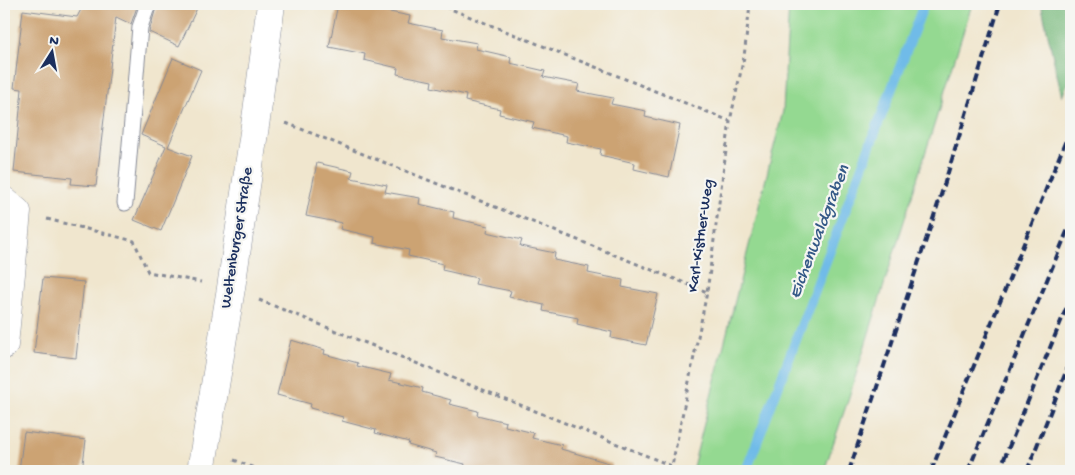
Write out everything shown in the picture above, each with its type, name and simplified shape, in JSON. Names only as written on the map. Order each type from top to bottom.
[{"type":"street","name":"Weltenburger Straße","points":[[200,471],[231,288],[271,4]]},
{"type":"street","points":[[4,344],[10,206]]},
{"type":"lane","points":[[126,202],[140,27],[148,4]]},
{"type":"path","points":[[438,4],[730,121]]},
{"type":"path","name":"Karl-Kistner-Weg","points":[[671,471],[707,292],[730,121],[744,57],[750,4]]},
{"type":"path","points":[[316,135],[707,292]]},
{"type":"path","points":[[10,206],[134,240],[148,272],[231,288],[672,466]]},
{"type":"green space","points":[[789,4],[972,4],[824,471],[692,471],[783,111]]},
{"type":"green space","points":[[1041,4],[1071,4],[1071,75],[1062,97]]},
{"type":"building","points":[[84,4],[138,4],[131,24],[116,17],[96,186],[71,184],[72,178],[14,172],[22,89],[14,88],[23,10],[77,17]]},
{"type":"building","points":[[157,4],[199,4],[179,46],[149,32]]},
{"type":"building","points":[[338,4],[376,4],[375,9],[410,16],[408,23],[443,30],[442,37],[477,43],[476,49],[511,57],[510,63],[545,71],[543,77],[579,84],[577,91],[613,98],[611,104],[646,111],[645,117],[680,125],[669,177],[634,169],[635,163],[600,155],[601,149],[566,142],[567,136],[532,128],[534,122],[499,114],[500,109],[465,101],[466,95],[431,87],[432,81],[397,74],[398,68],[364,60],[365,54],[329,47]]},
{"type":"building","points":[[173,58],[201,70],[168,147],[192,156],[161,231],[134,220],[166,146],[141,135]]},
{"type":"building","points":[[317,163],[353,171],[351,178],[387,185],[385,192],[420,198],[419,204],[454,212],[453,218],[488,226],[487,232],[522,240],[520,246],[555,253],[554,260],[589,267],[588,273],[623,280],[622,287],[658,294],[646,345],[611,338],[612,332],[577,324],[578,318],[543,311],[544,305],[509,297],[511,291],[475,284],[477,278],[442,270],[443,264],[408,256],[409,250],[374,243],[375,237],[340,229],[342,223],[306,216]]},
{"type":"building","points":[[43,278],[84,282],[76,358],[34,353]]},
{"type":"building","points":[[291,340],[325,350],[324,354],[358,363],[357,366],[391,374],[389,380],[423,388],[422,392],[451,400],[449,404],[478,411],[477,415],[506,422],[505,426],[534,433],[532,438],[562,445],[561,449],[612,464],[611,471],[463,471],[465,464],[435,457],[436,453],[408,445],[409,442],[375,433],[376,430],[342,421],[343,417],[310,408],[311,404],[277,395]]},
{"type":"building","points":[[24,432],[86,440],[82,471],[19,471]]},
{"type":"waterway","name":"Eichenwaldgraben","points":[[746,471],[924,4]]},
{"type":"railway","points":[[849,471],[941,195],[1000,4]]},
{"type":"railway","points":[[931,471],[1071,128]]},
{"type":"railway","points":[[968,471],[1071,222]]},
{"type":"railway","points":[[999,471],[1071,297]]},
{"type":"railway","points":[[1027,471],[1071,359]]}]
